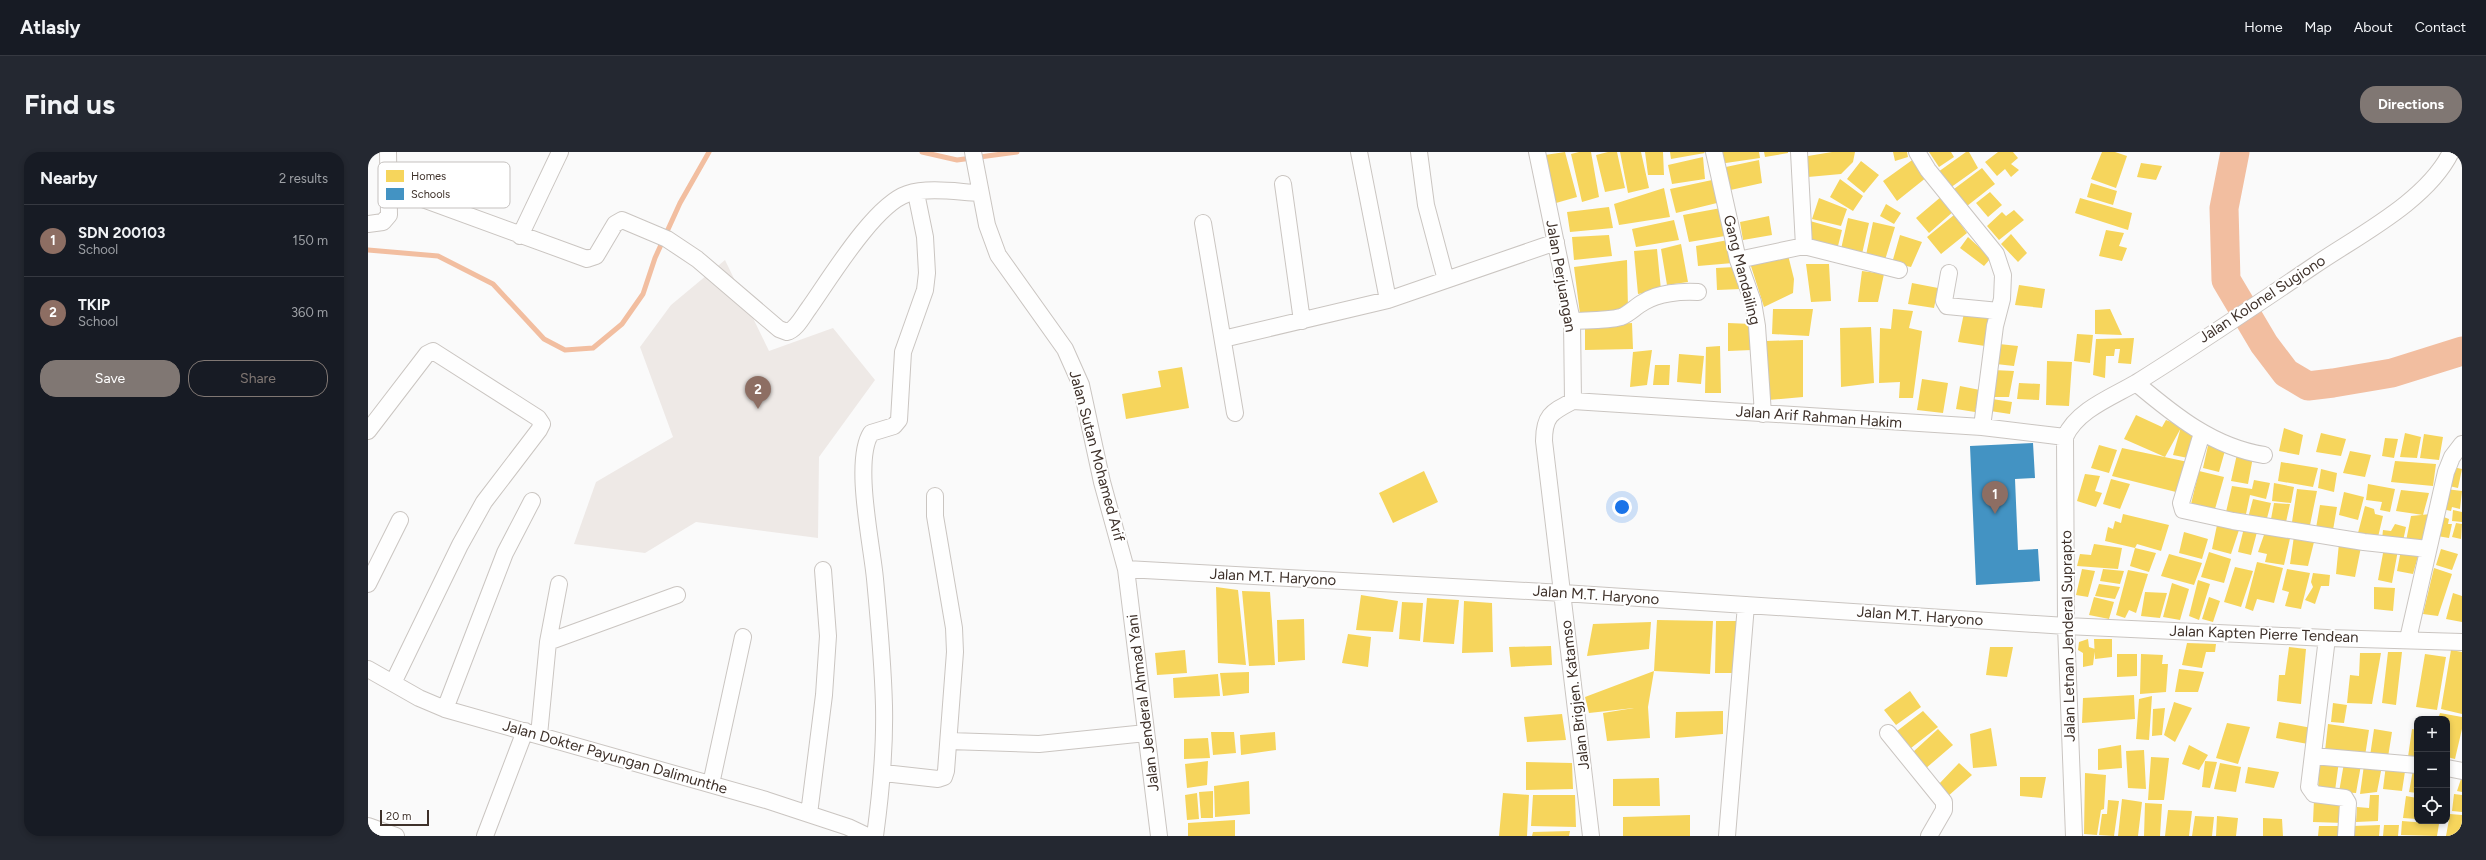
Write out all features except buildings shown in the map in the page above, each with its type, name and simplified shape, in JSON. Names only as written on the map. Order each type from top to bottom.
[{"type":"street","points":[[388,152],[389,162]]},
{"type":"street","points":[[520,236],[560,152]]},
{"type":"street","name":"Jalan Sutan Mohamed Arif","points":[[973,152],[979,194],[987,225],[998,255],[1065,349],[1074,366],[1081,385],[1102,482],[1126,569]]},
{"type":"street","points":[[1359,152],[1388,300]]},
{"type":"street","points":[[1419,152],[1426,205],[1446,280]]},
{"type":"street","name":"Jalan Perjuangan","points":[[1537,152],[1572,321],[1573,401]]},
{"type":"street","name":"Gang Mandailing","points":[[1714,152],[1738,260],[1753,302],[1757,326],[1762,414]]},
{"type":"street","points":[[1799,152],[1804,246]]},
{"type":"street","points":[[1917,152],[1928,170],[1996,254],[2003,275],[1982,427]]},
{"type":"street","name":"Jalan Kolonel Sugiono","points":[[2065,437],[2083,415],[2136,383],[2406,203],[2436,174],[2451,152]]},
{"type":"street","points":[[1283,184],[1302,322]]},
{"type":"street","points":[[446,208],[580,258],[591,260],[596,256],[615,224],[622,220],[667,239],[697,258],[779,329],[786,332],[798,323],[844,256],[866,229],[898,199],[916,193],[938,191],[979,194]]},
{"type":"street","points":[[875,836],[884,773],[884,706],[880,628],[864,469],[867,440],[871,433],[894,426],[899,420],[903,352],[925,290],[928,264],[925,237],[916,193]]},
{"type":"street","points":[[368,224],[383,222],[388,218],[389,208]]},
{"type":"street","points":[[1203,223],[1235,413]]},
{"type":"street","points":[[1223,339],[1302,322],[1388,300],[1556,242]]},
{"type":"street","points":[[1738,260],[1804,246],[1899,270]]},
{"type":"street","points":[[1949,273],[1944,301],[1947,306],[1999,311]]},
{"type":"street","points":[[1572,321],[1622,316],[1645,301],[1654,298],[1682,292],[1698,292]]},
{"type":"street","points":[[368,431],[427,354],[433,351],[538,418],[542,424],[484,502],[460,545],[392,683]]},
{"type":"street","points":[[2136,383],[2168,410],[2202,433],[2241,450],[2264,455]]},
{"type":"street","name":"Jalan Arif Rahman Hakim","points":[[1573,401],[1982,427],[2065,437]]},
{"type":"street","name":"Jalan Brigjen. Katamso","points":[[1573,401],[1553,412],[1544,428],[1591,836]]},
{"type":"street","points":[[2202,433],[2180,505],[2183,510],[2234,521],[2364,542],[2428,549]]},
{"type":"street","name":"Jalan Letnan Jenderal Suprapto","points":[[2065,437],[2066,626],[2074,836]]},
{"type":"street","points":[[2408,639],[2446,472],[2452,458],[2462,444]]},
{"type":"street","points":[[884,773],[941,778],[946,771],[954,681],[955,636],[935,516],[935,496]]},
{"type":"street","points":[[445,709],[505,553],[532,502]]},
{"type":"street","points":[[368,584],[400,520]]},
{"type":"street","name":"Jalan M.T. Haryono","points":[[1126,569],[1563,592],[2066,626]]},
{"type":"street","name":"Jalan Jenderal Ahmad Yani","points":[[1126,569],[1159,836]]},
{"type":"street","points":[[808,814],[824,695],[828,636],[823,570]]},
{"type":"street","points":[[485,836],[532,733],[559,584]]},
{"type":"street","points":[[548,642],[678,595]]},
{"type":"street","points":[[1727,836],[1746,605]]},
{"type":"street","name":"Jalan Kapten Pierre Tendean","points":[[2066,626],[2327,638],[2408,639],[2462,642]]},
{"type":"street","points":[[712,784],[743,637]]},
{"type":"street","points":[[2327,638],[2309,790],[2314,794],[2343,796],[2346,798],[2348,803],[2346,836]]},
{"type":"street","name":"Jalan Dokter Payungan Dalimunthe","points":[[368,669],[418,698],[445,709],[712,784],[848,827],[867,836]]},
{"type":"street","points":[[949,741],[1039,744],[1146,733]]},
{"type":"street","points":[[1888,733],[1944,802],[1944,810],[1929,836]]},
{"type":"street","points":[[2313,756],[2414,765]]},
{"type":"street","points":[[2450,769],[2462,771]]},
{"type":"street","points":[[368,826],[396,836]]},
{"type":"shaded area","points":[[725,260],[769,351],[833,328],[875,380],[819,457],[818,538],[696,522],[645,553],[574,544],[596,482],[673,437],[640,347],[671,305]]},
{"type":"waterway","points":[[368,250],[438,256],[493,284],[544,339],[565,350],[593,348],[622,324],[643,294],[655,258],[680,203],[709,152]]},
{"type":"waterway","points":[[922,152],[957,160],[1017,152]]},
{"type":"waterway","points":[[2235,152],[2224,208],[2226,280],[2264,344],[2286,373],[2308,386],[2333,383],[2392,373],[2462,351]]},
{"type":"place","name":"TKIP","points":[[758,409]]},
{"type":"place","name":"SDN 200103","points":[[1995,514]]}]
